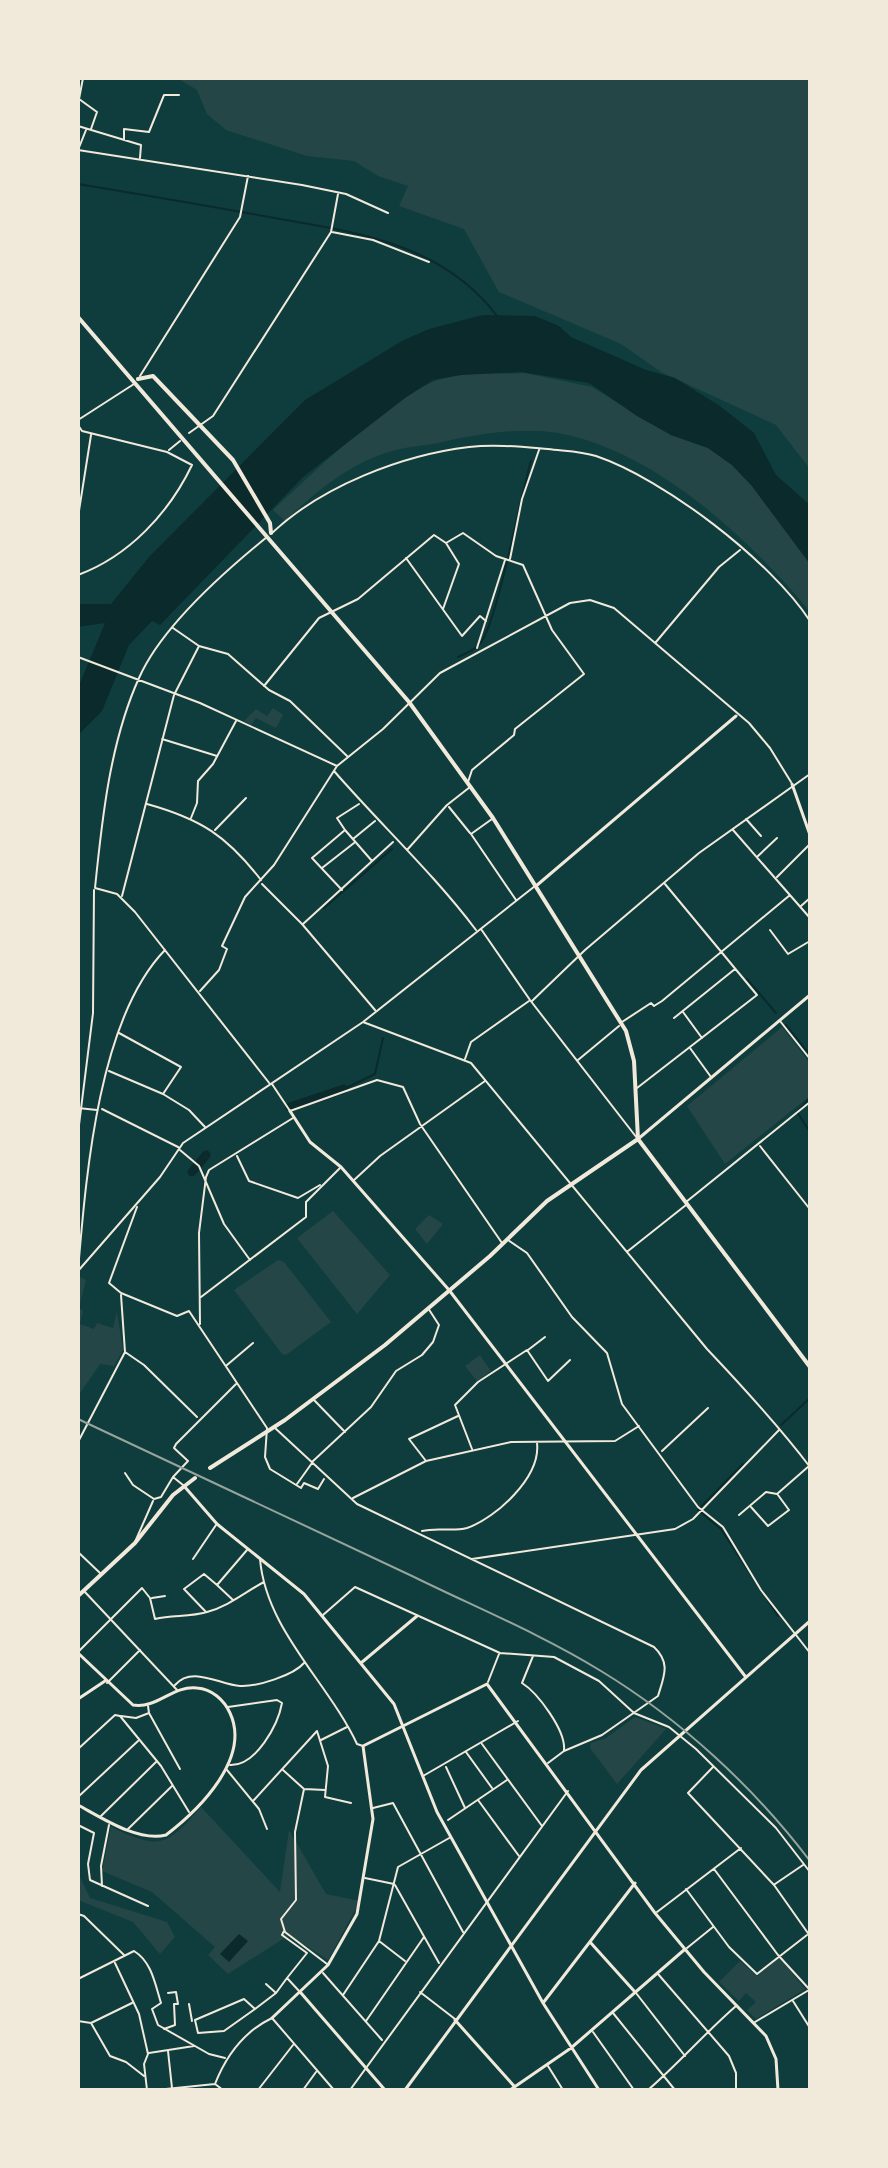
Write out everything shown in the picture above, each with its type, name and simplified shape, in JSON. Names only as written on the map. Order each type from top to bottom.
[{"type":"main road","points":[[78,317],[138,380],[269,534],[409,702],[470,784],[622,1023],[632,1048],[638,1139],[810,1367]]},
{"type":"main road","points":[[138,380],[153,376],[233,460],[261,505],[269,534]]},
{"type":"main road","points":[[210,1468],[313,1399],[428,1308],[570,1184],[638,1139]]},
{"type":"main road","points":[[78,1596],[135,1543],[184,1486],[195,1478]]},
{"type":"street","points":[[83,78],[79,99],[97,112],[78,150],[248,174],[338,193],[376,205],[388,213]]},
{"type":"street","points":[[124,140],[124,129],[149,132],[164,95],[179,95]]},
{"type":"street","points":[[78,126],[141,145],[140,159]]},
{"type":"street","points":[[78,575],[121,550],[147,529],[176,497],[192,465],[167,452],[82,431],[78,422],[138,380],[240,217],[248,174]]},
{"type":"street","points":[[189,433],[213,416],[331,232],[338,193]]},
{"type":"street","points":[[331,232],[373,240],[429,262]]},
{"type":"street","points":[[78,517],[91,433]]},
{"type":"street","points":[[167,452],[180,441]]},
{"type":"street","points":[[78,1133],[93,1013],[95,888],[106,800],[137,676],[173,628],[269,534],[309,505],[383,468],[469,447],[540,449],[592,455],[681,501],[742,549],[789,592],[810,621]]},
{"type":"street","points":[[477,648],[508,560],[522,499],[540,449]]},
{"type":"street","points":[[407,851],[470,784],[472,770],[514,735],[515,729],[584,674],[544,615],[525,568],[463,533],[446,543]]},
{"type":"street","points":[[264,686],[315,622],[358,599],[405,556],[434,535],[446,543],[459,564],[443,609]]},
{"type":"street","points":[[655,643],[719,567],[742,549]]},
{"type":"street","points":[[405,556],[462,636],[480,616],[486,621]]},
{"type":"street","points":[[200,991],[219,970],[227,949],[222,946],[245,897],[261,882],[337,766],[440,673],[477,648],[570,603],[590,600],[614,608],[759,734],[792,784],[810,835]]},
{"type":"street","points":[[173,628],[199,646],[228,654],[264,686],[290,701],[348,757]]},
{"type":"street","points":[[122,897],[174,695],[199,646]]},
{"type":"street","points":[[78,657],[137,676],[337,766]]},
{"type":"street","points":[[78,1271],[137,1206],[179,1148],[363,1022],[536,886],[736,716]]},
{"type":"street","points":[[191,818],[197,803],[198,781],[218,757],[237,720]]},
{"type":"street","points":[[162,739],[218,757]]},
{"type":"street","points":[[334,770],[376,820],[440,884],[478,929],[638,1139],[810,995]]},
{"type":"street","points":[[465,1059],[471,1042],[531,1001],[664,883],[732,829],[810,774]]},
{"type":"street","points":[[214,831],[246,798]]},
{"type":"street","points":[[361,803],[337,818],[373,862]]},
{"type":"street","points":[[146,804],[191,818],[235,847],[261,882],[302,924],[375,1011]]},
{"type":"street","points":[[447,805],[517,901]]},
{"type":"street","points":[[471,834],[493,818]]},
{"type":"street","points":[[745,819],[761,836]]},
{"type":"street","points":[[322,868],[376,820]]},
{"type":"street","points":[[732,829],[810,918]]},
{"type":"street","points":[[342,890],[312,858],[345,830]]},
{"type":"street","points":[[757,857],[777,838]]},
{"type":"street","points":[[302,924],[395,840]]},
{"type":"street","points":[[777,877],[810,844]]},
{"type":"street","points":[[637,1088],[757,995],[664,883]]},
{"type":"street","points":[[95,888],[122,897],[200,991],[310,1142],[341,1167],[449,1290],[745,1676]]},
{"type":"street","points":[[577,1061],[622,1023],[651,1003],[654,1006],[662,1001],[790,895]]},
{"type":"street","points":[[800,907],[810,898]]},
{"type":"street","points":[[770,930],[788,954],[810,941]]},
{"type":"street","points":[[78,1271],[107,1070],[118,1033],[135,995],[166,949]]},
{"type":"street","points":[[674,1018],[736,968]]},
{"type":"street","points":[[682,1011],[702,1038]]},
{"type":"street","points":[[779,1020],[810,1059]]},
{"type":"street","points":[[363,1022],[465,1059],[486,1081],[707,1349],[740,1381],[760,1411],[779,1428],[810,1466],[777,1494]]},
{"type":"street","points":[[118,1033],[181,1067],[163,1094]]},
{"type":"street","points":[[690,1048],[712,1078]]},
{"type":"street","points":[[107,1070],[163,1094],[189,1110],[206,1127]]},
{"type":"street","points":[[366,1077],[368,1082]]},
{"type":"street","points":[[288,1108],[377,1080],[403,1087],[423,1127],[505,1241],[527,1253],[572,1317],[607,1353],[619,1397],[700,1510],[723,1527],[810,1653]]},
{"type":"street","points":[[353,1181],[380,1156],[486,1081]]},
{"type":"street","points":[[627,1251],[798,1115],[810,1102]]},
{"type":"street","points":[[78,1108],[100,1109],[179,1148],[206,1177],[224,1224],[250,1260]]},
{"type":"street","points":[[200,1325],[199,1223],[209,1170],[293,1118]]},
{"type":"street","points":[[759,1145],[809,1208]]},
{"type":"street","points":[[236,1155],[249,1181],[274,1191],[298,1198],[323,1183]]},
{"type":"street","points":[[200,1298],[306,1217],[306,1202],[341,1167]]},
{"type":"street","points":[[137,1206],[109,1283],[121,1293],[177,1316],[187,1310],[267,1428],[265,1457],[270,1469],[301,1488],[304,1483],[318,1489],[325,1477]]},
{"type":"street","points":[[78,1442],[125,1352],[121,1293]]},
{"type":"street","points":[[296,1485],[311,1463],[371,1407],[396,1371],[422,1355],[433,1342],[439,1325],[428,1308]]},
{"type":"street","points":[[472,1450],[455,1405],[545,1337]]},
{"type":"street","points":[[226,1366],[253,1343]]},
{"type":"street","points":[[527,1350],[551,1386]]},
{"type":"street","points":[[125,1352],[144,1365],[171,1395],[198,1418]]},
{"type":"street","points":[[548,1381],[570,1360]]},
{"type":"street","points":[[125,1473],[133,1485],[154,1499],[161,1497],[173,1477],[188,1461],[174,1448],[176,1444],[198,1418],[237,1384]]},
{"type":"street","points":[[313,1399],[345,1432]]},
{"type":"street","points":[[661,1452],[708,1408]]},
{"type":"street","points":[[426,1461],[409,1439],[459,1415]]},
{"type":"street","points":[[352,1499],[426,1461],[511,1442],[615,1441],[640,1425]]},
{"type":"street","points":[[274,1426],[352,1499],[659,1652],[666,1667],[658,1696],[602,1735],[564,1751],[548,1763]]},
{"type":"street","points":[[471,1559],[639,1537],[675,1529],[700,1510],[779,1428]]},
{"type":"street","points":[[421,1531],[463,1528],[489,1517],[523,1484],[538,1450],[537,1442]]},
{"type":"street","points":[[173,1477],[217,1524],[304,1594],[389,1696],[452,1836],[543,2003],[599,2090]]},
{"type":"street","points":[[739,1515],[766,1492],[777,1494],[789,1510],[768,1526],[750,1506]]},
{"type":"street","points":[[135,1543],[154,1499]]},
{"type":"street","points":[[193,1559],[217,1524]]},
{"type":"street","points":[[217,1585],[248,1549]]},
{"type":"street","points":[[78,1552],[101,1574]]},
{"type":"street","points":[[260,1558],[269,1601],[357,1744],[363,1746],[487,1684],[500,1653]]},
{"type":"street","points":[[207,1612],[184,1589],[204,1574],[233,1601]]},
{"type":"street","points":[[78,1805],[128,1829],[162,1836],[227,1770],[236,1734],[227,1707],[206,1689],[178,1691],[148,1706],[128,1703],[78,1653],[142,1588],[150,1598],[155,1619],[207,1612],[264,1582]]},
{"type":"street","points":[[322,1615],[355,1587],[500,1653],[559,1659],[602,1683],[634,1713],[669,1727],[776,1828],[810,1872]]},
{"type":"street","points":[[83,1590],[178,1691]]},
{"type":"street","points":[[150,1598],[165,1596]]},
{"type":"street","points":[[361,1663],[417,1616]]},
{"type":"street","points":[[405,2090],[641,1770],[810,1621]]},
{"type":"street","points":[[78,1699],[106,1682],[141,1650]]},
{"type":"street","points":[[533,1656],[522,1683],[536,1692],[557,1724],[564,1741],[564,1751]]},
{"type":"street","points":[[175,1685],[182,1679],[207,1677],[236,1686],[248,1686],[298,1669],[305,1662]]},
{"type":"street","points":[[487,1684],[518,1721],[655,1913],[755,2022],[775,2053],[778,2090]]},
{"type":"street","points":[[227,1707],[277,1700],[282,1703],[266,1739],[242,1763],[230,1765]]},
{"type":"street","points":[[148,1706],[180,1769]]},
{"type":"street","points":[[78,1749],[115,1715],[136,1718],[149,1713]]},
{"type":"street","points":[[120,1716],[157,1761],[189,1812]]},
{"type":"street","points":[[423,1776],[518,1721]]},
{"type":"street","points":[[321,1740],[348,1727]]},
{"type":"street","points":[[253,1801],[317,1731],[328,1766],[325,1797],[351,1803]]},
{"type":"street","points":[[78,1797],[139,1740]]},
{"type":"street","points":[[482,1743],[543,1826]]},
{"type":"street","points":[[215,2084],[225,2058],[256,2026],[272,2018],[322,1972],[350,1931],[365,1878],[373,1808],[363,1746]]},
{"type":"street","points":[[466,1752],[492,1789]]},
{"type":"street","points":[[101,1817],[157,1761]]},
{"type":"street","points":[[446,1764],[466,1809]]},
{"type":"street","points":[[686,1889],[729,1947],[757,1974],[778,1955],[809,1935],[774,1885],[688,1793],[713,1766]]},
{"type":"street","points":[[282,1769],[304,1789],[326,1790]]},
{"type":"street","points":[[227,1770],[253,1801],[267,1829]]},
{"type":"street","points":[[448,1820],[508,1779]]},
{"type":"street","points":[[128,1829],[173,1786]]},
{"type":"street","points":[[304,1789],[295,1832],[296,1900],[281,1919],[285,1930],[328,1965]]},
{"type":"street","points":[[350,2090],[568,1791]]},
{"type":"street","points":[[478,1800],[520,1857]]},
{"type":"street","points":[[373,1808],[393,1803],[463,1933]]},
{"type":"street","points":[[102,1887],[101,1866],[110,1821]]},
{"type":"street","points":[[78,1825],[94,1833],[87,1867],[90,1880],[148,1906]]},
{"type":"street","points":[[343,1995],[379,1941],[398,1867],[452,1836]]},
{"type":"street","points":[[655,1913],[742,1848]]},
{"type":"street","points":[[774,1885],[804,1864]]},
{"type":"street","points":[[714,1869],[778,1955],[810,1990],[755,2022]]},
{"type":"street","points":[[365,1878],[394,1884],[440,1964]]},
{"type":"street","points":[[543,2003],[635,1883]]},
{"type":"street","points":[[78,1914],[84,1916],[125,1955]]},
{"type":"street","points":[[420,1992],[455,2020],[512,2088],[571,2048],[714,1926]]},
{"type":"street","points":[[189,2004],[198,2033],[215,2034],[276,1993],[307,1953],[282,1935],[285,1930]]},
{"type":"street","points":[[366,2021],[424,1937]]},
{"type":"street","points":[[379,1941],[406,1962]]},
{"type":"street","points":[[590,1942],[635,1992],[685,2056]]},
{"type":"street","points":[[78,1979],[134,1951],[147,1962],[161,2003],[152,2009],[158,2025],[225,2058]]},
{"type":"street","points":[[114,1962],[133,2002],[148,2054],[144,2064],[147,2090]]},
{"type":"street","points":[[322,1972],[383,2041]]},
{"type":"street","points":[[657,1973],[705,2033],[732,2060],[736,2090]]},
{"type":"street","points":[[287,1978],[385,2090]]},
{"type":"street","points":[[266,1984],[276,1993]]},
{"type":"street","points":[[163,2029],[175,2025],[176,1992],[168,1993]]},
{"type":"street","points":[[187,2022],[222,2012],[244,1999],[255,2009]]},
{"type":"street","points":[[792,2000],[810,2028]]},
{"type":"street","points":[[78,2021],[91,2023],[133,2002]]},
{"type":"street","points":[[648,2090],[737,2005]]},
{"type":"street","points":[[612,2012],[675,2090]]},
{"type":"street","points":[[272,2018],[334,2090]]},
{"type":"street","points":[[91,2023],[110,2056],[126,2062],[145,2077]]},
{"type":"street","points":[[592,2030],[634,2090]]},
{"type":"street","points":[[258,2090],[293,2044]]},
{"type":"street","points":[[148,2054],[196,2046]]},
{"type":"street","points":[[167,2050],[172,2088]]},
{"type":"street","points":[[547,2065],[563,2090]]},
{"type":"street","points":[[303,2090],[317,2071]]},
{"type":"street","points":[[156,2090],[215,2084],[223,2090]]},
{"type":"street","points":[[185,2086],[187,2090]]},
{"type":"shaded area","points":[[177,78],[810,78],[810,469],[776,425],[661,372],[621,344],[499,292],[464,229],[399,206],[408,186],[378,176],[354,161],[307,156],[226,130],[207,114],[197,90]]},
{"type":"shaded area","points":[[483,315],[535,316],[559,326],[571,337],[646,370],[675,378],[720,406],[754,433],[776,475],[810,505],[810,564],[752,486],[732,465],[708,448],[671,435],[637,416],[589,383],[521,372],[461,375],[433,380],[303,477],[160,625],[152,621],[129,645],[102,711],[78,735],[78,688],[105,623],[78,627],[78,604],[111,604],[149,557],[305,400],[402,341],[429,329]]},
{"type":"shaded area","points":[[525,373],[592,387],[671,435],[708,448],[732,465],[752,486],[810,564],[810,612],[759,556],[698,502],[629,458],[594,443],[558,433],[498,432],[396,450],[350,469],[285,521],[273,510],[352,438],[420,388],[459,375]]},
{"type":"shaded area","points":[[273,708],[283,715],[276,728],[256,718],[251,725],[244,721],[256,709],[267,716]]},
{"type":"shaded area","points":[[782,1027],[810,1063],[810,1096],[725,1164],[687,1106]]},
{"type":"shaded area","points":[[333,1211],[390,1275],[357,1314],[297,1238]]},
{"type":"shaded area","points":[[429,1215],[443,1224],[427,1244],[415,1229]]},
{"type":"shaded area","points":[[278,1260],[284,1262],[331,1322],[286,1355],[282,1354],[234,1290]]},
{"type":"shaded area","points":[[78,1276],[86,1280],[79,1308],[83,1311],[80,1324],[94,1329],[97,1323],[113,1328],[117,1312],[123,1350],[114,1366],[100,1364],[78,1396]]},
{"type":"shaded area","points":[[480,1355],[491,1371],[477,1381],[465,1366]]},
{"type":"shaded area","points":[[635,1717],[666,1729],[617,1784],[590,1748],[591,1743],[606,1738]]},
{"type":"shaded area","points":[[201,1807],[280,1892],[289,1830],[326,1894],[360,1901],[328,1960],[289,1935],[228,1974],[208,1955],[215,1947],[152,1892],[102,1871],[111,1827],[141,1839],[161,1841],[179,1830]]},
{"type":"shaded area","points":[[78,1873],[90,1898],[167,1922],[175,1937],[160,1954],[133,1922],[78,1900]]},
{"type":"shaded area","points":[[239,1934],[248,1941],[229,1962],[220,1954]]},
{"type":"shaded area","points":[[779,1957],[805,1989],[756,2019],[747,2010],[756,2002],[746,1993],[739,2001],[719,1982],[740,1961],[757,1976]]},
{"type":"waterway","points":[[78,184],[324,227],[389,243],[419,254],[448,270],[474,290],[497,316]]},
{"type":"waterway","points":[[458,657],[477,647],[486,634],[531,461]]},
{"type":"waterway","points":[[324,908],[392,849]]},
{"type":"waterway","points":[[747,979],[776,1013]]},
{"type":"waterway","points":[[786,1025],[810,1055]]},
{"type":"waterway","points":[[344,1089],[375,1074],[383,1038]]},
{"type":"waterway","points":[[290,1107],[344,1089]]},
{"type":"waterway","points":[[810,1098],[797,1112],[810,1132]]},
{"type":"waterway","points":[[192,1172],[206,1155]]},
{"type":"waterway","points":[[781,1425],[810,1398]]},
{"type":"waterway","points":[[743,1464],[698,1510],[721,1529],[778,1616]]},
{"type":"railway","points":[[78,1419],[508,1621],[601,1671],[659,1711],[714,1756],[765,1807],[810,1861]]}]
